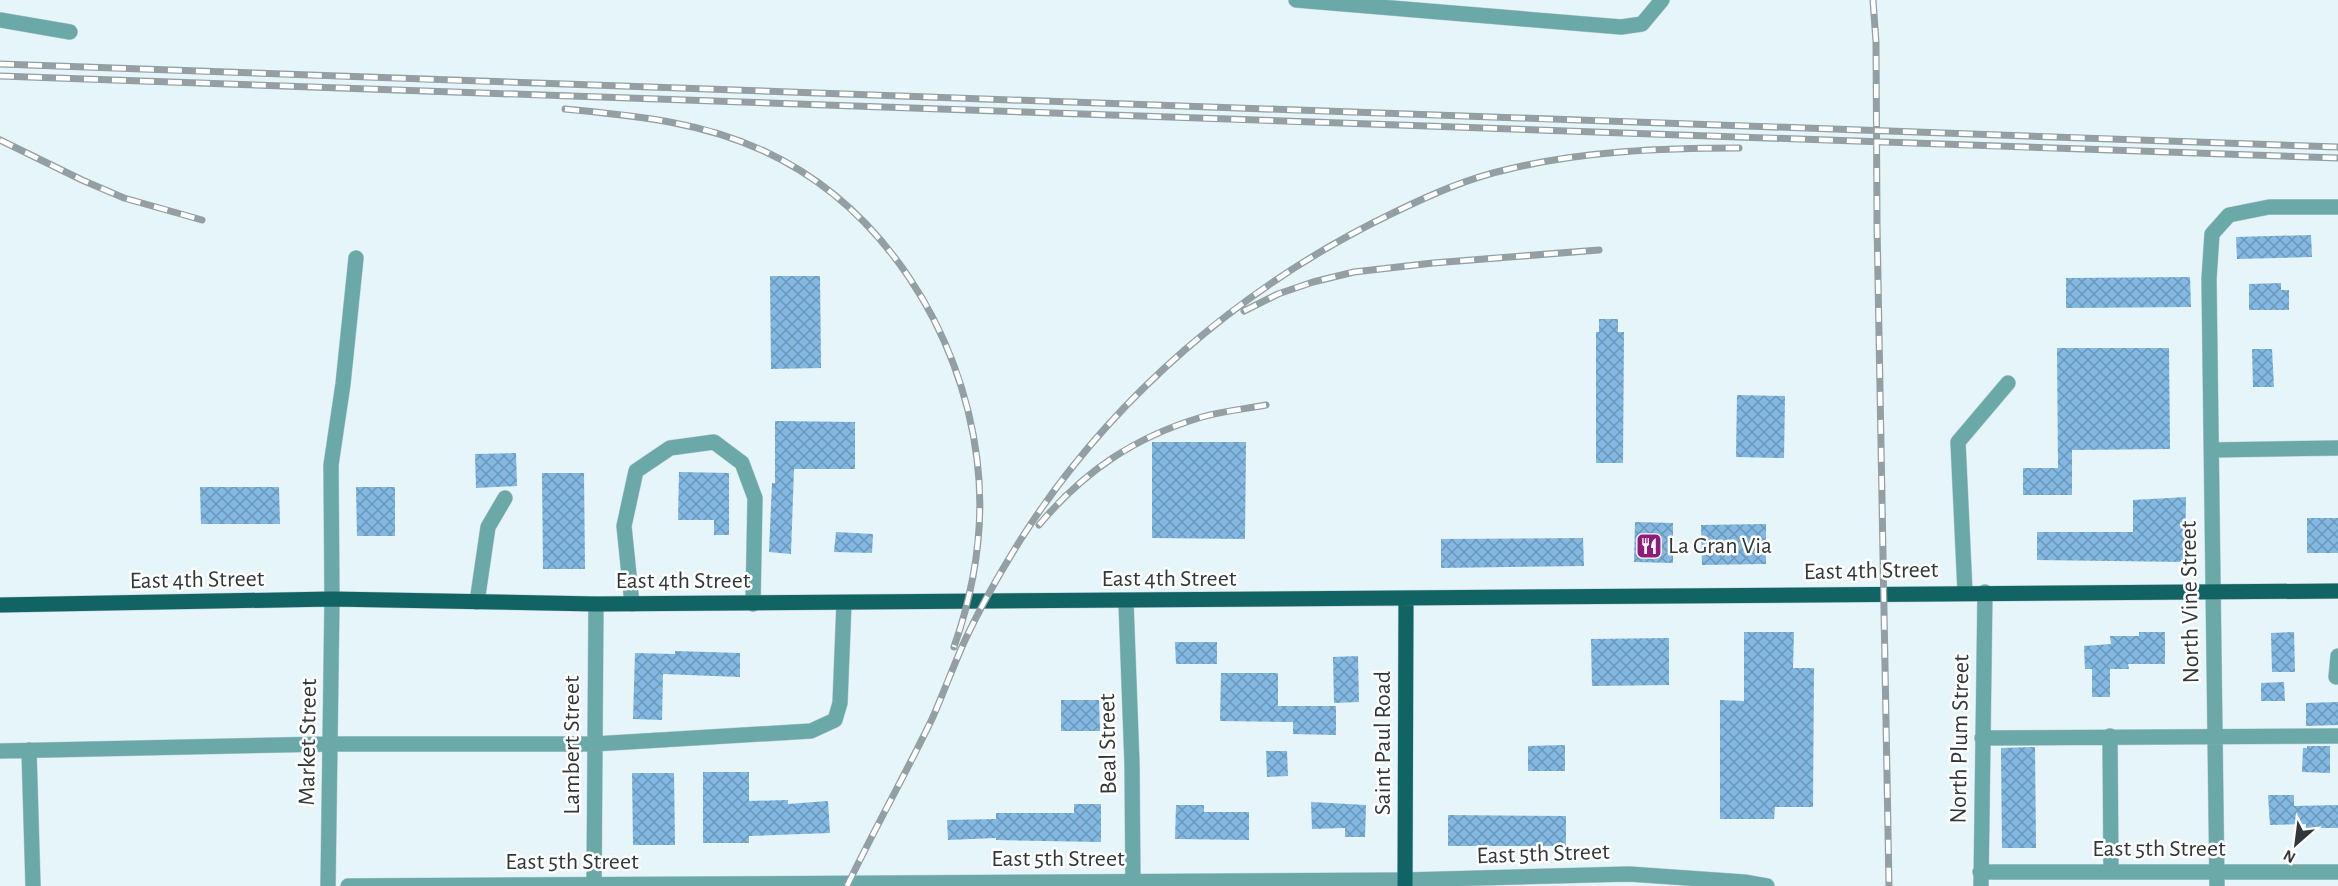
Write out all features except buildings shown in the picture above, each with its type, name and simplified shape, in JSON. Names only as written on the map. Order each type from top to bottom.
[{"type":"main road","name":"East 4th Street","points":[[0,606],[332,599],[596,604],[753,604],[969,600],[1126,602],[1965,592],[2338,591]]},
{"type":"main road","name":"Saint Paul Road","points":[[1405,883],[1406,600]]},
{"type":"street","points":[[1296,0],[1367,8],[1621,27],[1642,24],[1662,0]]},
{"type":"street","points":[[0,20],[70,32]]},
{"type":"street","name":"North Vine Street","points":[[2217,879],[2209,279],[2212,234],[2229,215],[2269,207],[2338,207]]},
{"type":"street","name":"Market Street","points":[[328,886],[332,599],[331,465],[343,384],[356,258]]},
{"type":"street","points":[[1965,592],[1958,442],[2008,382]]},
{"type":"street","points":[[632,604],[624,526],[636,471],[670,448],[714,442],[742,463],[755,498],[753,604]]},
{"type":"street","points":[[2212,450],[2338,448]]},
{"type":"street","points":[[477,602],[488,527],[505,498]]},
{"type":"street","name":"North Plum Street","points":[[1981,879],[1985,592]]},
{"type":"street","name":"Beal Street","points":[[1126,602],[1132,764],[1132,884]]},
{"type":"street","points":[[0,751],[330,744],[594,744],[811,731],[835,720],[840,703],[844,603]]},
{"type":"street","name":"Lambert Street","points":[[594,885],[596,604]]},
{"type":"street","points":[[2336,677],[2338,656]]},
{"type":"street","points":[[2110,736],[2111,871]]},
{"type":"street","points":[[1982,738],[2338,736]]},
{"type":"street","points":[[29,750],[33,886]]},
{"type":"street","name":"East 5th Street","points":[[1981,879],[2111,871],[2217,879],[2338,872]]},
{"type":"street","name":"East 5th Street","points":[[348,886],[1405,883],[1629,874],[1744,882],[1767,886]]},
{"type":"railway","points":[[1873,0],[1876,42],[1877,224],[1889,886]]},
{"type":"railway","points":[[0,64],[2338,147]]},
{"type":"railway","points":[[0,76],[2338,158]]},
{"type":"railway","points":[[565,109],[641,117],[690,126],[764,151],[807,175],[845,204],[879,239],[909,278],[934,320],[954,365],[968,411],[977,459],[979,530],[973,578],[954,647]]},
{"type":"railway","points":[[0,140],[124,198],[202,220]]},
{"type":"railway","points":[[847,886],[932,719],[972,625],[1021,539],[1056,488],[1096,439],[1138,393],[1184,350],[1233,311],[1284,275],[1338,242],[1407,206],[1464,182],[1537,163],[1594,154],[1739,148]]},
{"type":"railway","points":[[1244,311],[1278,294],[1354,272],[1433,263],[1599,250]]},
{"type":"railway","points":[[1039,525],[1074,488],[1093,472],[1133,446],[1178,425],[1202,417],[1266,405]]},
{"type":"place","name":"La Gran Via","points":[[1649,546]]}]
